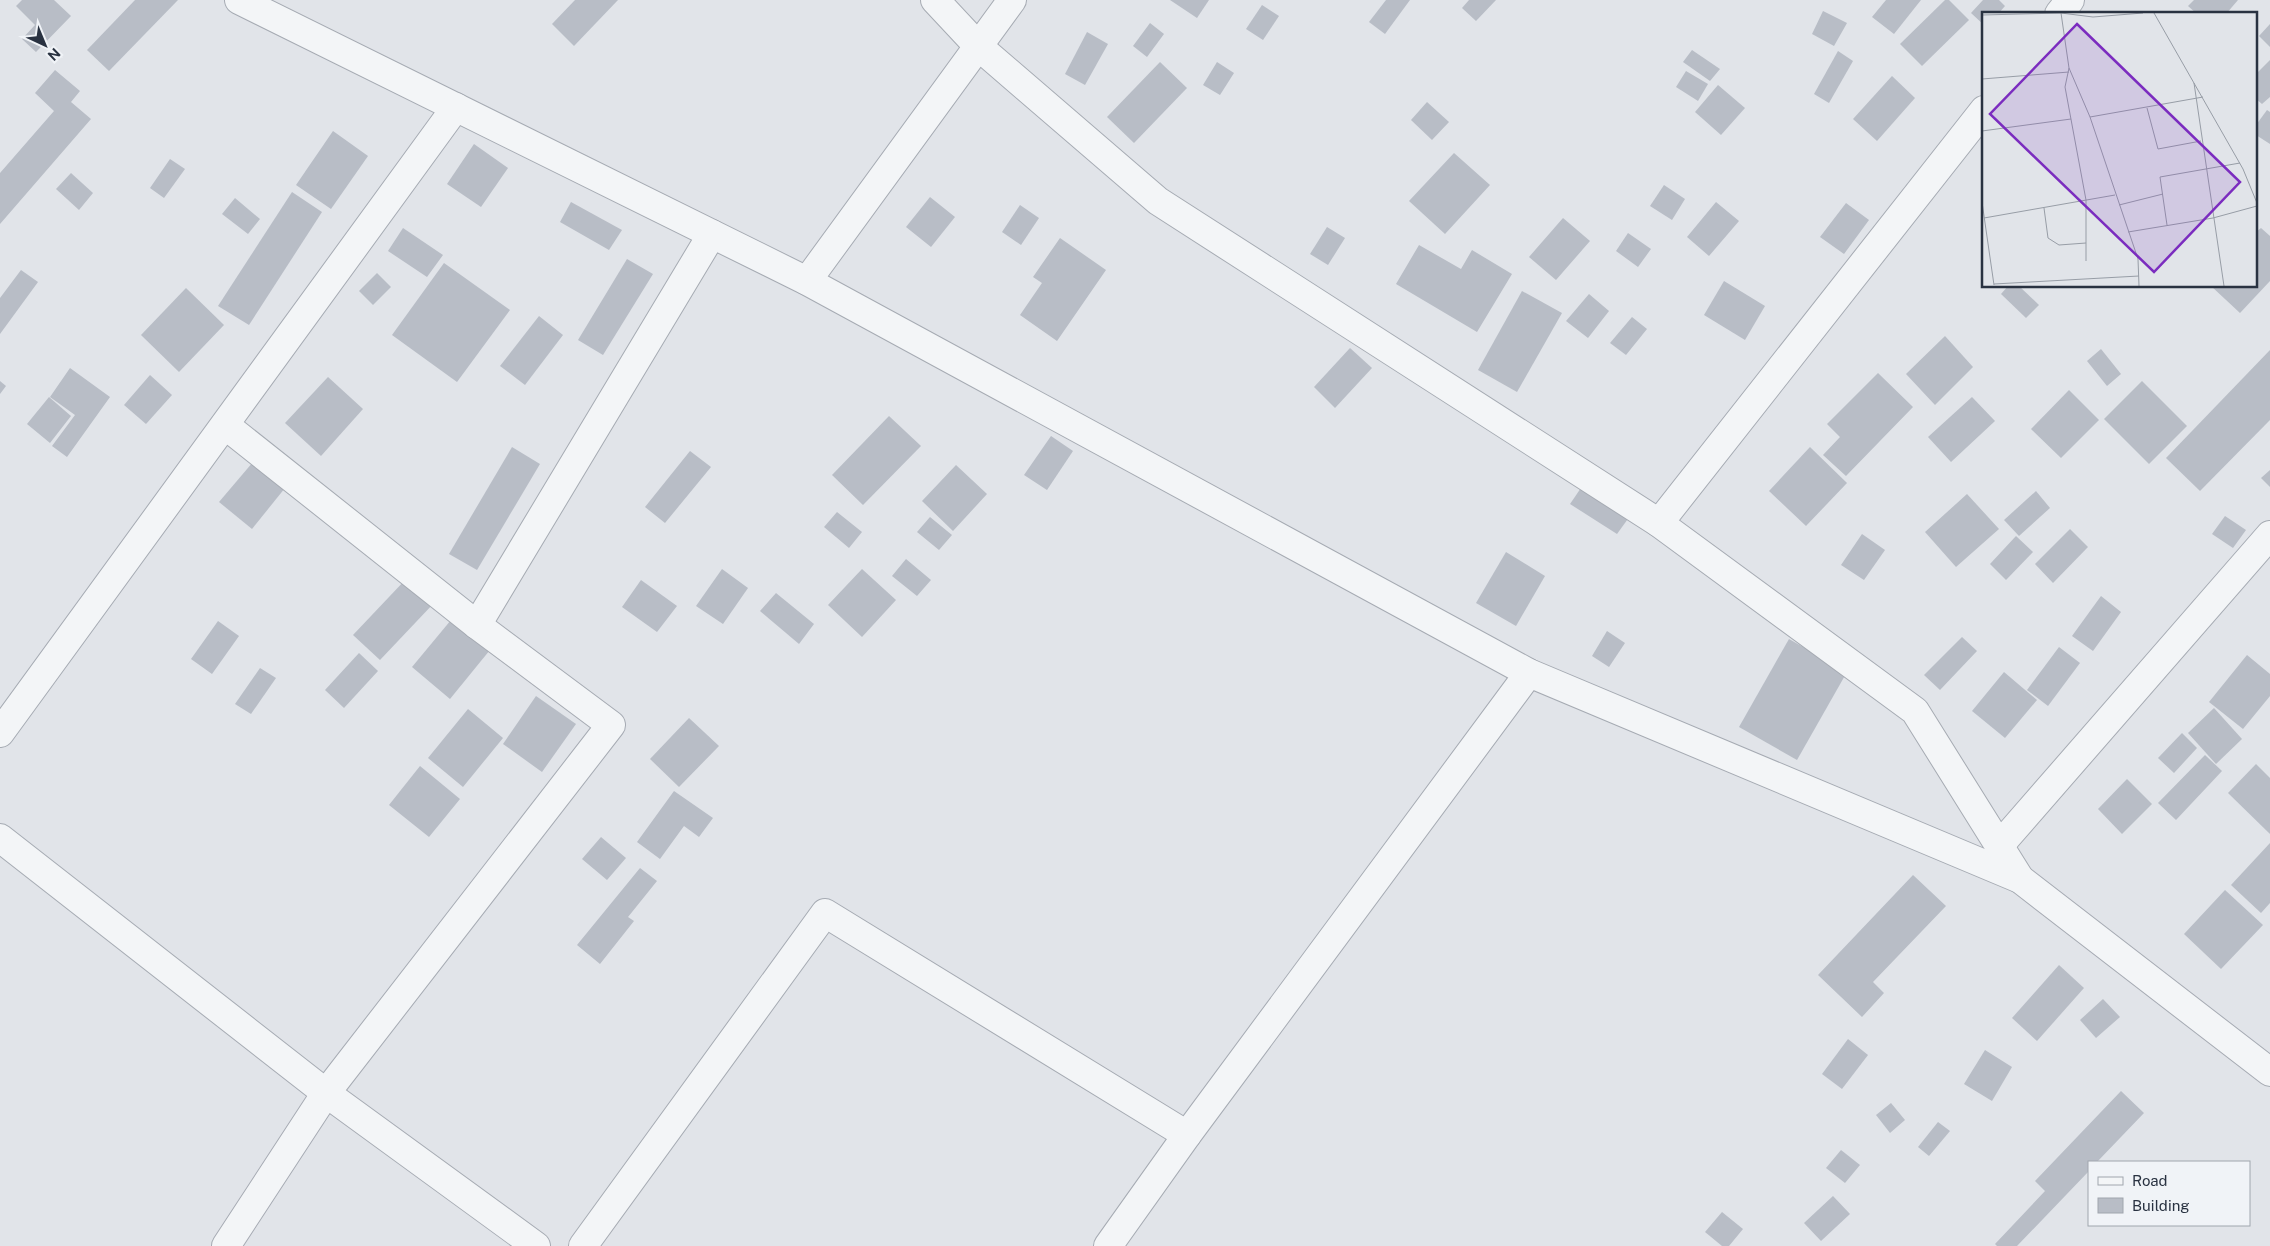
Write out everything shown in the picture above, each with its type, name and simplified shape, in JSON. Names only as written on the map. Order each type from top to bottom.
[{"type":"street","points":[[239,0],[807,281],[1529,673],[2020,879],[2270,1072]]},
{"type":"street","points":[[935,0],[978,46],[1158,201],[1659,523],[1914,711],[2020,879]]},
{"type":"street","points":[[807,281],[1012,0]]},
{"type":"street","points":[[2061,12],[2070,0]]},
{"type":"street","points":[[0,733],[456,107]]},
{"type":"street","points":[[1659,523],[1982,113]]},
{"type":"street","points":[[478,625],[712,234]]},
{"type":"street","points":[[224,425],[478,625],[611,724],[326,1093],[226,1246]]},
{"type":"street","points":[[1999,846],[2270,535]]},
{"type":"street","points":[[1108,1246],[1187,1135],[1529,673]]},
{"type":"street","points":[[0,838],[326,1093],[536,1246]]},
{"type":"street","points":[[583,1246],[825,913],[1187,1135]]},
{"type":"building","points":[[22,0],[54,0],[71,16],[36,52],[22,39],[35,25],[16,6]]},
{"type":"building","points":[[135,0],[178,0],[109,71],[87,50]]},
{"type":"building","points":[[575,0],[618,0],[574,46],[552,24]]},
{"type":"building","points":[[1170,0],[1209,0],[1197,18]]},
{"type":"building","points":[[1386,0],[1410,0],[1385,34],[1369,22]]},
{"type":"building","points":[[1469,0],[1496,0],[1476,21],[1462,8]]},
{"type":"building","points":[[1886,0],[1921,0],[1894,34],[1872,17]]},
{"type":"building","points":[[1945,0],[1949,0],[1969,20],[1922,66],[1900,44]]},
{"type":"building","points":[[1983,0],[1999,0],[2005,6],[2000,12],[1982,12],[1982,23],[1971,13]]},
{"type":"building","points":[[2194,0],[2238,0],[2228,12],[2195,12],[2188,6]]},
{"type":"building","points":[[1262,5],[1279,16],[1263,40],[1246,29]]},
{"type":"building","points":[[1823,11],[1847,23],[1834,46],[1812,34]]},
{"type":"building","points":[[1150,23],[1164,34],[1147,57],[1133,46]]},
{"type":"building","points":[[2270,24],[2270,47],[2259,36]]},
{"type":"building","points":[[1087,32],[1108,44],[1085,85],[1065,74]]},
{"type":"building","points":[[1692,50],[1720,69],[1710,81],[1683,62]]},
{"type":"building","points":[[1838,51],[1853,61],[1829,103],[1814,94]]},
{"type":"building","points":[[2270,60],[2270,97],[2262,104],[2258,101],[2258,72]]},
{"type":"building","points":[[1160,62],[1187,88],[1134,143],[1107,117]]},
{"type":"building","points":[[1217,62],[1234,73],[1220,95],[1203,85]]},
{"type":"building","points":[[55,70],[80,91],[71,102],[91,119],[0,224],[0,173],[54,111],[35,93]]},
{"type":"building","points":[[1686,71],[1708,84],[1698,101],[1676,87]]},
{"type":"building","points":[[1892,76],[1915,98],[1877,141],[1853,119]]},
{"type":"building","points":[[1718,85],[1745,108],[1721,135],[1695,112]]},
{"type":"building","points":[[1427,102],[1449,122],[1432,140],[1411,120]]},
{"type":"building","points":[[2267,110],[2270,112],[2270,144],[2258,136],[2258,122]]},
{"type":"building","points":[[333,131],[368,156],[331,209],[296,185]]},
{"type":"building","points":[[474,144],[508,168],[481,207],[447,184]]},
{"type":"building","points":[[1454,153],[1490,185],[1445,234],[1409,201]]},
{"type":"building","points":[[170,159],[185,169],[164,198],[150,188]]},
{"type":"building","points":[[71,173],[93,193],[79,210],[56,189]]},
{"type":"building","points":[[1664,185],[1685,199],[1672,220],[1650,206]]},
{"type":"building","points":[[292,192],[322,212],[249,325],[218,306]]},
{"type":"building","points":[[930,197],[955,217],[931,247],[906,227]]},
{"type":"building","points":[[235,198],[260,219],[248,234],[222,214]]},
{"type":"building","points":[[571,202],[622,230],[609,250],[560,222]]},
{"type":"building","points":[[1716,202],[1739,221],[1709,256],[1687,237]]},
{"type":"building","points":[[1846,203],[1869,220],[1844,254],[1820,237]]},
{"type":"building","points":[[1020,205],[1039,218],[1021,245],[1002,232]]},
{"type":"building","points":[[1563,218],[1590,241],[1556,280],[1529,257]]},
{"type":"building","points":[[1327,227],[1345,238],[1328,265],[1310,254]]},
{"type":"building","points":[[403,228],[443,255],[427,277],[388,251]]},
{"type":"building","points":[[2261,228],[2270,236],[2270,281],[2240,313],[2213,288],[2258,288],[2258,230]]},
{"type":"building","points":[[1628,233],[1651,249],[1638,267],[1616,251]]},
{"type":"building","points":[[1060,238],[1106,270],[1057,341],[1020,315],[1042,283],[1033,277]]},
{"type":"building","points":[[1419,245],[1461,269],[1472,250],[1512,274],[1477,332],[1396,284]]},
{"type":"building","points":[[627,259],[653,274],[603,355],[578,340]]},
{"type":"building","points":[[444,263],[510,310],[457,382],[392,335]]},
{"type":"building","points":[[21,270],[38,282],[0,334],[0,298]]},
{"type":"building","points":[[377,273],[391,287],[373,305],[359,291]]},
{"type":"building","points":[[1724,281],[1765,306],[1745,340],[1704,315]]},
{"type":"building","points":[[186,288],[224,325],[179,372],[141,335]]},
{"type":"building","points":[[2006,288],[2021,288],[2039,305],[2026,318],[2001,294]]},
{"type":"building","points":[[1522,291],[1562,313],[1517,392],[1478,370]]},
{"type":"building","points":[[1589,294],[1609,311],[1588,338],[1566,321]]},
{"type":"building","points":[[539,316],[563,335],[525,385],[500,366]]},
{"type":"building","points":[[1632,317],[1647,329],[1626,355],[1610,343]]},
{"type":"building","points":[[1945,336],[1973,367],[1935,405],[1906,374]]},
{"type":"building","points":[[1350,348],[1372,368],[1335,408],[1314,387]]},
{"type":"building","points":[[2101,349],[2121,374],[2107,386],[2087,361]]},
{"type":"building","points":[[2270,350],[2270,420],[2200,491],[2166,458]]},
{"type":"building","points":[[70,368],[110,397],[67,457],[52,446],[75,415],[50,397]]},
{"type":"building","points":[[1878,373],[1913,407],[1846,476],[1823,455],[1840,437],[1827,424]]},
{"type":"building","points":[[150,375],[172,395],[146,424],[124,405]]},
{"type":"building","points":[[328,377],[363,409],[321,456],[285,423]]},
{"type":"building","points":[[0,381],[6,386],[0,394]]},
{"type":"building","points":[[2142,381],[2187,426],[2149,464],[2104,419]]},
{"type":"building","points":[[2069,390],[2099,420],[2061,458],[2031,429]]},
{"type":"building","points":[[49,397],[71,416],[50,443],[27,424]]},
{"type":"building","points":[[1972,397],[1995,421],[1951,462],[1928,437]]},
{"type":"building","points":[[889,416],[921,446],[863,505],[832,475]]},
{"type":"building","points":[[1051,436],[1073,451],[1047,490],[1024,475]]},
{"type":"building","points":[[512,447],[540,464],[477,570],[449,554]]},
{"type":"building","points":[[1810,447],[1847,483],[1806,526],[1769,491]]},
{"type":"building","points":[[690,451],[711,467],[665,523],[645,507]]},
{"type":"building","points":[[253,462],[285,488],[252,529],[219,502]]},
{"type":"building","points":[[956,465],[987,494],[953,531],[922,501]]},
{"type":"building","points":[[2270,470],[2270,487],[2261,478]]},
{"type":"building","points":[[1583,485],[1630,516],[1617,534],[1570,504]]},
{"type":"building","points":[[2036,491],[2050,508],[2019,536],[2004,520]]},
{"type":"building","points":[[1967,494],[1999,529],[1956,567],[1925,532]]},
{"type":"building","points":[[837,512],[862,532],[849,548],[824,527]]},
{"type":"building","points":[[2225,516],[2246,530],[2233,548],[2212,534]]},
{"type":"building","points":[[930,517],[952,535],[939,550],[917,532]]},
{"type":"building","points":[[2070,529],[2088,547],[2053,583],[2035,564]]},
{"type":"building","points":[[1862,534],[1885,550],[1864,580],[1841,565]]},
{"type":"building","points":[[2016,536],[2033,552],[2006,580],[1990,564]]},
{"type":"building","points":[[1506,552],[1545,576],[1516,626],[1476,603]]},
{"type":"building","points":[[906,559],[931,580],[917,596],[892,576]]},
{"type":"building","points":[[722,569],[748,588],[723,624],[696,606]]},
{"type":"building","points":[[862,569],[896,600],[862,637],[828,605]]},
{"type":"building","points":[[407,578],[434,603],[380,660],[353,635]]},
{"type":"building","points":[[641,580],[677,606],[657,632],[622,607]]},
{"type":"building","points":[[776,593],[814,624],[799,644],[760,611]]},
{"type":"building","points":[[2101,596],[2121,612],[2093,651],[2072,636]]},
{"type":"building","points":[[456,614],[494,645],[450,699],[412,667]]},
{"type":"building","points":[[218,621],[239,636],[212,674],[191,659]]},
{"type":"building","points":[[1607,631],[1625,643],[1609,667],[1592,656]]},
{"type":"building","points":[[1962,637],[1977,651],[1940,690],[1924,675]]},
{"type":"building","points":[[1789,639],[1847,672],[1797,760],[1739,727]]},
{"type":"building","points":[[2059,647],[2080,663],[2048,706],[2027,690]]},
{"type":"building","points":[[359,653],[378,671],[344,708],[325,690]]},
{"type":"building","points":[[2247,655],[2270,674],[2270,696],[2243,729],[2209,702]]},
{"type":"building","points":[[260,668],[276,678],[251,714],[235,704]]},
{"type":"building","points":[[2004,672],[2037,700],[2005,738],[1972,711]]},
{"type":"building","points":[[536,696],[576,724],[542,772],[503,744]]},
{"type":"building","points":[[2214,708],[2242,739],[2216,764],[2188,733]]},
{"type":"building","points":[[468,709],[503,738],[463,787],[428,758]]},
{"type":"building","points":[[689,718],[719,746],[679,787],[650,759]]},
{"type":"building","points":[[2182,733],[2197,748],[2174,773],[2158,758]]},
{"type":"building","points":[[2205,755],[2222,771],[2176,820],[2158,803]]},
{"type":"building","points":[[2256,764],[2270,778],[2270,834],[2228,793]]},
{"type":"building","points":[[420,766],[460,799],[429,837],[389,805]]},
{"type":"building","points":[[2127,779],[2152,804],[2122,834],[2098,809]]},
{"type":"building","points":[[674,791],[713,818],[699,837],[684,826],[660,859],[637,842]]},
{"type":"building","points":[[601,837],[626,858],[607,880],[582,859]]},
{"type":"building","points":[[2270,843],[2270,903],[2261,913],[2231,885]]},
{"type":"building","points":[[640,868],[657,881],[628,917],[634,921],[600,964],[577,945]]},
{"type":"building","points":[[1913,875],[1946,906],[1873,982],[1884,993],[1862,1017],[1818,975]]},
{"type":"building","points":[[2225,890],[2263,925],[2221,969],[2184,934]]},
{"type":"building","points":[[2059,965],[2084,988],[2037,1041],[2012,1018]]},
{"type":"building","points":[[2103,999],[2120,1017],[2096,1038],[2080,1020]]},
{"type":"building","points":[[1848,1039],[1868,1055],[1842,1089],[1822,1074]]},
{"type":"building","points":[[1985,1050],[2012,1067],[1992,1101],[1964,1084]]},
{"type":"building","points":[[2121,1091],[2144,1113],[2098,1161],[2088,1161],[2088,1172],[2017,1246],[1997,1246],[1995,1244],[2045,1191],[2035,1181]]},
{"type":"building","points":[[1891,1103],[1905,1120],[1890,1133],[1876,1115]]},
{"type":"building","points":[[1938,1122],[1950,1131],[1929,1156],[1918,1147]]},
{"type":"building","points":[[1841,1150],[1860,1165],[1845,1183],[1826,1168]]},
{"type":"building","points":[[1833,1196],[1850,1214],[1821,1241],[1804,1223]]},
{"type":"building","points":[[1722,1212],[1743,1229],[1729,1246],[1722,1246],[1705,1232]]}]
